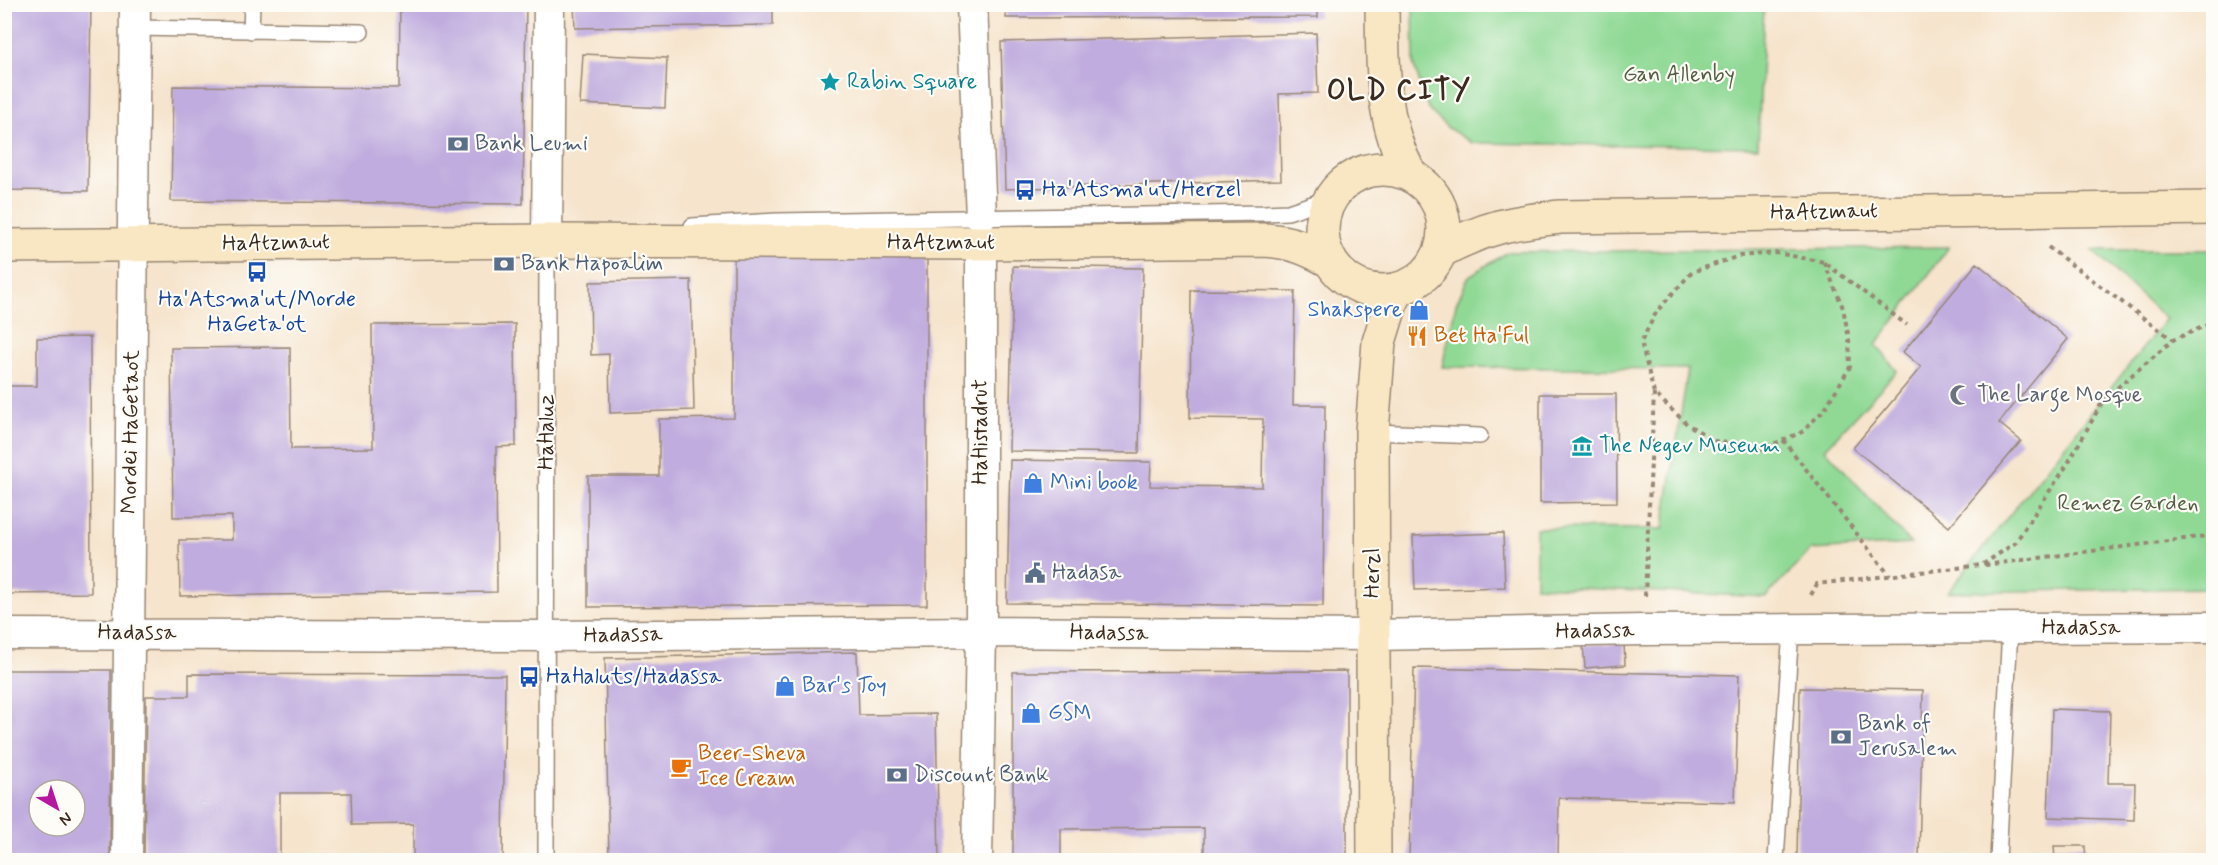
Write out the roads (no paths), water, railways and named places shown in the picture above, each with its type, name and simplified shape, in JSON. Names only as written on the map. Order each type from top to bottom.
[{"type":"street","name":"HaHaluz","points":[[548,241],[549,4]]},
{"type":"street","name":"HaHistadrut","points":[[972,4],[981,230],[981,632],[977,861]]},
{"type":"street","points":[[1382,4],[1384,89],[1396,144],[1411,175]]},
{"type":"street","name":"Mordei HaGetaot","points":[[127,861],[135,16]]},
{"type":"street","points":[[1375,169],[1393,169],[1411,175],[1425,185],[1436,199],[1442,216],[1444,234],[1441,251],[1431,268],[1416,282],[1398,289],[1383,292],[1352,283],[1330,261],[1324,246],[1322,230],[1324,213],[1330,198],[1342,184],[1375,169]]},
{"type":"street","name":"HaAtzmaut","points":[[1441,251],[1483,230],[1514,222],[1560,217],[2214,208]]},
{"type":"street","name":"HaAtzmaut","points":[[4,246],[548,241],[981,230],[1288,242],[1302,246],[1330,261]]},
{"type":"street","name":"Herzl","points":[[1374,861],[1372,432],[1379,342],[1387,312],[1398,289]]},
{"type":"street","name":"Hadassa","points":[[4,634],[546,636],[981,632],[1373,635],[1644,630],[2214,627]]},
{"type":"lane","points":[[251,31],[252,4]]},
{"type":"lane","points":[[135,16],[251,31],[361,33]]},
{"type":"lane","name":"HaAtzmaut","points":[[981,230],[1288,212],[1330,198]]},
{"type":"lane","name":"HaHaluz","points":[[546,861],[548,241]]},
{"type":"lane","points":[[1372,432],[1480,436]]},
{"type":"lane","points":[[1998,861],[2010,628]]},
{"type":"lane","points":[[1776,861],[1791,629]]},
{"type":"place","name":"Rabin Square","points":[[830,82]]},
{"type":"place","name":"Bank Leumi","points":[[458,144]]},
{"type":"place","name":"Ha'Atsma'ut/Herzel","points":[[1025,190]]},
{"type":"place","name":"Bank Hapoalim","points":[[504,264]]},
{"type":"place","name":"Ha'Atsma'ut/Morde HaGeta'ot","points":[[257,272]]},
{"type":"place","name":"Shakspere","points":[[1419,310]]},
{"type":"place","name":"Bet Ha'Ful","points":[[1417,336]]},
{"type":"place","name":"The Large Mosque","points":[[1960,395]]},
{"type":"place","name":"The Negev Museum","points":[[1582,446]]},
{"type":"place","name":"Mini book","points":[[1033,483]]},
{"type":"place","name":"Hadasa","points":[[1035,573]]},
{"type":"place","name":"HaHaluts/Hadassa","points":[[529,677]]},
{"type":"place","name":"Bar's Toy","points":[[785,686]]},
{"type":"place","name":"GSM","points":[[1031,713]]},
{"type":"place","name":"Bank of Jerusalem","points":[[1841,737]]},
{"type":"place","name":"Beer-Sheva Ice Cream","points":[[681,767]]},
{"type":"place","name":"Discount Bank","points":[[897,775]]},
{"type":"district","name":"OLD CITY","points":[[1399,91]]},
{"type":"park label","name":"Gan Allenby","points":[[1679,75]]},
{"type":"park label","name":"Remez Garden","points":[[2128,504]]}]
